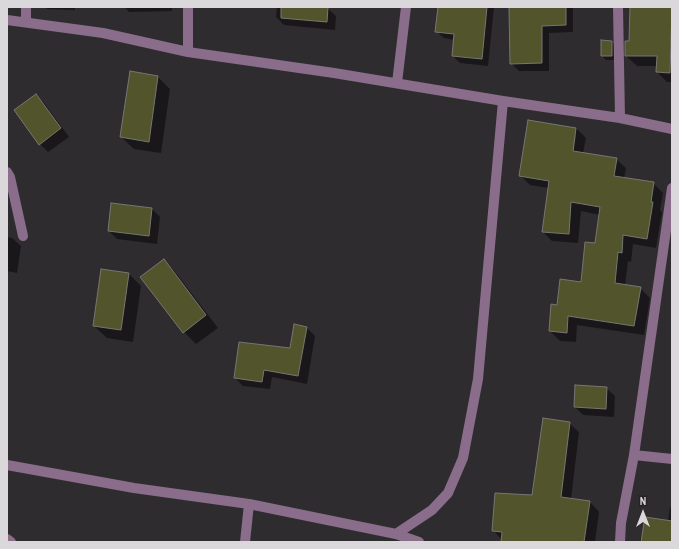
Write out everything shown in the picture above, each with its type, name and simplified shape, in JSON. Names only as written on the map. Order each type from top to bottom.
[{"type":"street","points":[[26,7],[26,22]]},
{"type":"street","points":[[188,7],[188,52]]},
{"type":"street","points":[[397,83],[406,7]]},
{"type":"street","points":[[618,7],[620,118]]},
{"type":"street","points":[[7,20],[103,33],[188,52],[620,118],[672,129]]},
{"type":"street","points":[[396,534],[432,510],[448,493],[463,458],[478,379],[503,101]]},
{"type":"street","points":[[7,172],[10,177],[23,236]]},
{"type":"street","points":[[620,542],[634,455],[672,188]]},
{"type":"street","points":[[634,455],[672,459]]},
{"type":"street","points":[[7,465],[134,488],[249,504],[396,534],[419,542]]},
{"type":"street","points":[[245,542],[249,504]]},
{"type":"street","points":[[7,539],[11,542]]},
{"type":"building","points":[[281,7],[328,7],[327,22],[281,18]]},
{"type":"building","points":[[438,7],[487,7],[482,59],[452,56],[454,34],[435,32]]},
{"type":"building","points":[[509,7],[566,7],[566,25],[542,26],[542,63],[510,64]]},
{"type":"building","points":[[630,7],[672,7],[670,73],[656,72],[657,56],[625,56],[625,41],[629,41]]},
{"type":"building","points":[[601,40],[612,41],[612,56],[601,56]]},
{"type":"building","points":[[130,71],[158,76],[149,142],[120,137]]},
{"type":"building","points":[[36,94],[61,128],[39,145],[14,110]]},
{"type":"building","points":[[528,120],[576,128],[573,151],[617,158],[614,176],[654,182],[651,202],[653,202],[647,239],[623,235],[622,253],[618,252],[615,283],[641,287],[634,326],[568,316],[567,333],[549,331],[551,304],[557,305],[560,279],[581,282],[585,242],[595,243],[600,207],[571,202],[569,234],[542,232],[549,181],[519,176]]},
{"type":"building","points":[[111,203],[152,208],[149,236],[108,231]]},
{"type":"building","points":[[164,259],[206,315],[183,333],[140,277]]},
{"type":"building","points":[[101,269],[129,273],[121,330],[93,326]]},
{"type":"building","points":[[294,324],[307,327],[298,376],[264,370],[262,382],[234,378],[239,342],[290,348]]},
{"type":"building","points":[[575,385],[607,387],[606,409],[574,407]]},
{"type":"building","points":[[543,418],[570,422],[561,497],[590,501],[584,542],[501,542],[502,532],[492,531],[495,493],[532,495]]},
{"type":"building","points":[[645,517],[672,521],[672,542],[641,542]]}]
